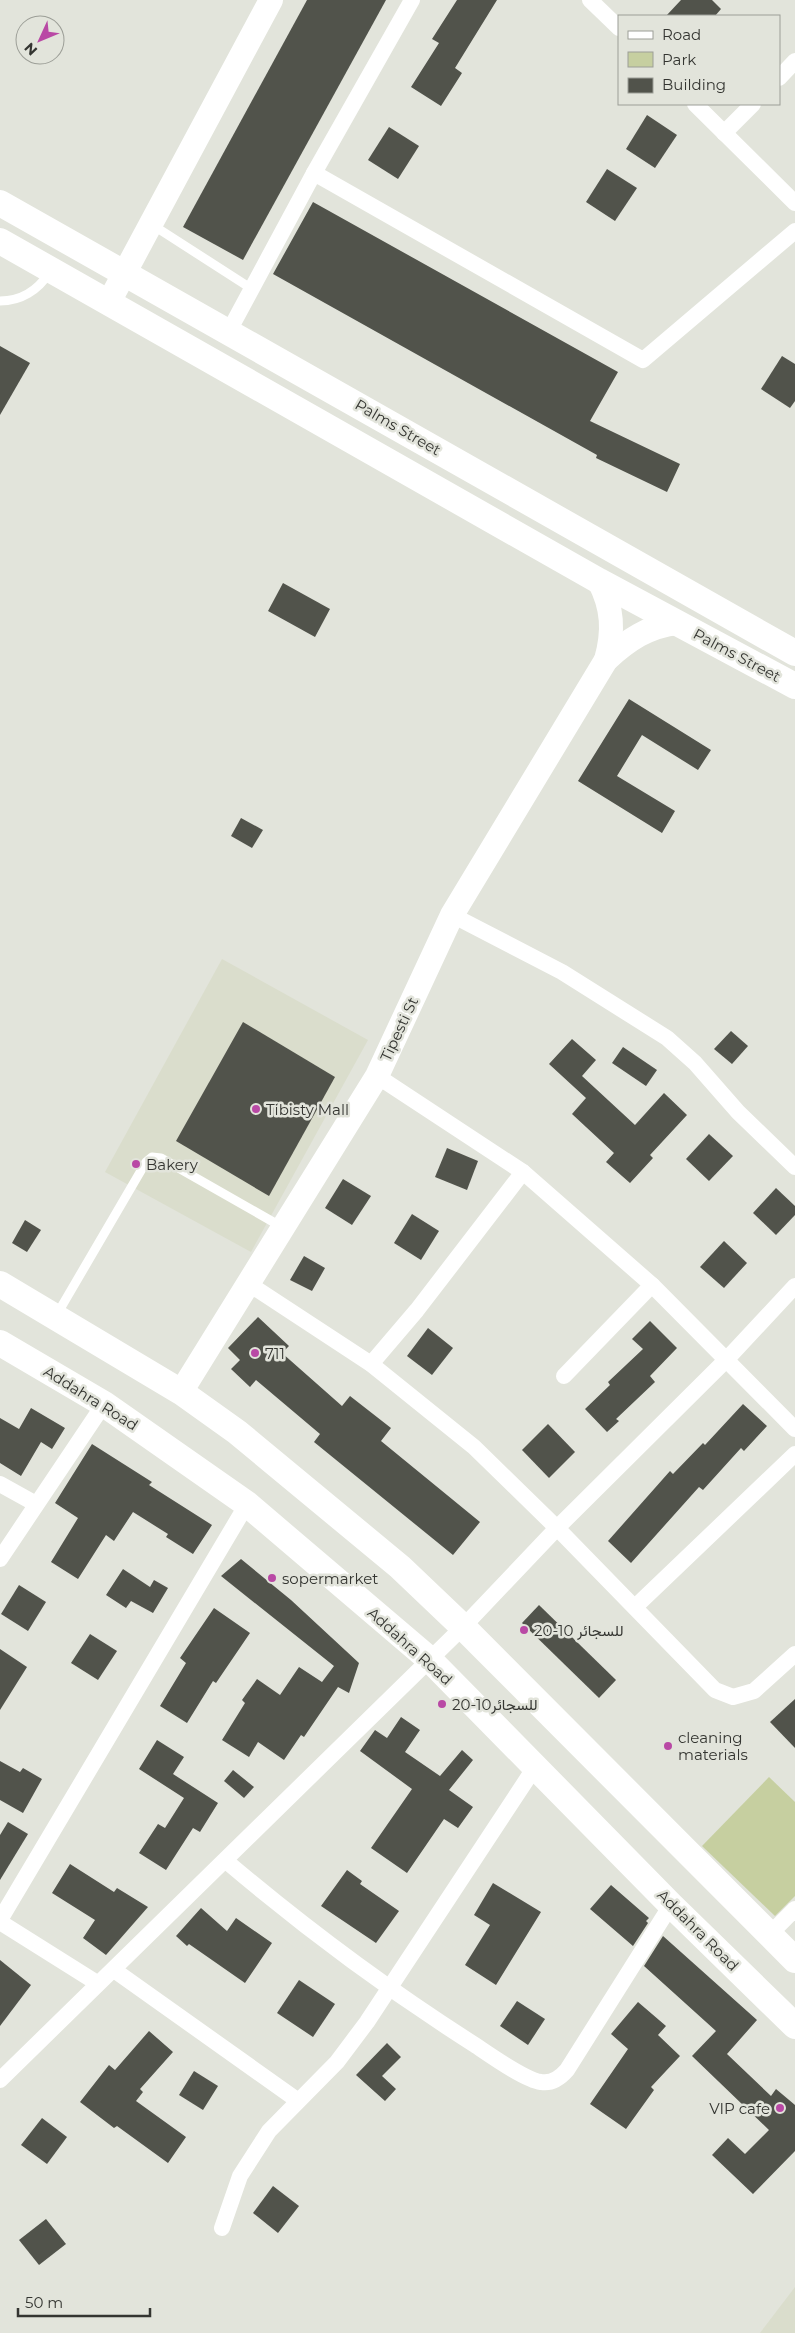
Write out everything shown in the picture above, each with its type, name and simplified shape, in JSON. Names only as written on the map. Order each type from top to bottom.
[{"type":"main road","points":[[109,302],[271,0]]},
{"type":"main road","name":"Palms Street","points":[[0,203],[795,653]]},
{"type":"main road","name":"Palms Street","points":[[0,241],[599,581],[788,682]]},
{"type":"main road","points":[[599,581],[610,605],[612,619],[611,639],[606,660]]},
{"type":"main road","points":[[606,660],[639,634],[665,624],[678,623]]},
{"type":"main road","points":[[788,682],[795,653]]},
{"type":"main road","name":"Tipesti St","points":[[181,1392],[377,1076],[452,914],[606,660]]},
{"type":"main road","points":[[0,1284],[181,1392],[237,1432],[400,1567],[463,1627],[795,1960]]},
{"type":"main road","name":"Addahra Road","points":[[0,1343],[104,1404],[248,1504],[428,1659],[671,1905],[795,2026]]},
{"type":"street","points":[[229,331],[314,173],[412,0]]},
{"type":"street","points":[[590,0],[618,27]]},
{"type":"street","points":[[780,77],[795,62]]},
{"type":"street","points":[[696,105],[795,203]]},
{"type":"street","points":[[724,133],[752,105]]},
{"type":"street","points":[[314,173],[643,360],[795,232]]},
{"type":"street","points":[[452,914],[562,972],[667,1038],[695,1063],[738,1112],[795,1167]]},
{"type":"street","points":[[377,1076],[523,1172],[652,1285],[728,1359],[795,1430]]},
{"type":"street","points":[[371,1364],[417,1310],[523,1172]]},
{"type":"street","points":[[249,1284],[371,1364],[474,1447],[558,1528],[714,1690],[733,1697],[754,1691],[795,1654]]},
{"type":"street","points":[[564,1376],[652,1285]]},
{"type":"street","points":[[0,2080],[97,1983],[114,1970],[226,1860],[428,1659],[463,1627],[558,1528],[728,1359],[795,1286]]},
{"type":"street","points":[[0,1559],[104,1404]]},
{"type":"street","points":[[635,1607],[795,1454]]},
{"type":"street","points":[[0,1484],[36,1504]]},
{"type":"street","points":[[97,1983],[0,1921],[248,1504]]},
{"type":"street","points":[[222,2228],[240,2176],[269,2131],[297,2100],[336,2062],[389,1989],[535,1767]]},
{"type":"street","points":[[226,1860],[310,1930],[389,1989],[532,2079],[546,2082],[552,2081],[567,2070],[671,1905]]},
{"type":"street","points":[[770,1934],[795,1909]]},
{"type":"street","points":[[114,1970],[297,2100]]},
{"type":"lane","points":[[151,224],[252,289]]},
{"type":"lane","points":[[0,301],[15,300],[26,295],[44,280],[51,270]]},
{"type":"lane","points":[[56,1316],[146,1162],[152,1157],[161,1158],[284,1228]]},
{"type":"shaded area","points":[[222,959],[368,1040],[251,1252],[105,1172]]},
{"type":"shaded area","points":[[795,2287],[795,2333],[760,2333]]},
{"type":"green space","points":[[769,1777],[795,1802],[795,1896],[775,1916],[702,1846]]},
{"type":"building","points":[[307,0],[386,0],[243,260],[183,227]]},
{"type":"building","points":[[457,0],[497,0],[455,68],[462,73],[441,106],[411,87],[439,43],[432,39]]},
{"type":"building","points":[[681,0],[712,0],[721,9],[716,15],[667,15]]},
{"type":"building","points":[[647,115],[677,135],[655,168],[626,149]]},
{"type":"building","points":[[389,127],[419,146],[398,179],[368,160]]},
{"type":"building","points":[[607,169],[637,188],[615,221],[586,202]]},
{"type":"building","points":[[313,202],[618,372],[590,421],[680,464],[667,492],[596,458],[597,455],[273,274]]},
{"type":"building","points":[[0,346],[30,363],[0,415]]},
{"type":"building","points":[[782,356],[795,364],[795,401],[790,408],[761,389]]},
{"type":"building","points":[[283,583],[330,609],[315,637],[268,611]]},
{"type":"building","points":[[629,699],[711,750],[698,770],[642,735],[617,776],[675,811],[662,833],[578,781]]},
{"type":"building","points":[[241,818],[263,830],[252,848],[231,836]]},
{"type":"building","name":"Tibisty Mall","points":[[243,1022],[335,1077],[269,1196],[176,1141]]},
{"type":"building","points":[[731,1031],[748,1046],[732,1064],[714,1049]]},
{"type":"building","points":[[572,1039],[596,1060],[582,1076],[635,1125],[664,1093],[687,1115],[650,1155],[653,1158],[630,1183],[606,1162],[614,1153],[572,1114],[586,1098],[549,1064]]},
{"type":"building","points":[[623,1047],[657,1070],[646,1086],[612,1063]]},
{"type":"building","points":[[709,1134],[733,1156],[709,1181],[686,1159]]},
{"type":"building","points":[[447,1148],[478,1161],[467,1190],[435,1177]]},
{"type":"building","points":[[343,1179],[371,1196],[352,1225],[325,1208]]},
{"type":"building","points":[[776,1188],[795,1206],[795,1215],[776,1235],[753,1213]]},
{"type":"building","points":[[412,1214],[439,1231],[421,1260],[394,1243]]},
{"type":"building","points":[[25,1220],[41,1230],[27,1252],[12,1243]]},
{"type":"building","points":[[724,1241],[747,1263],[724,1288],[700,1267]]},
{"type":"building","points":[[304,1256],[325,1268],[312,1291],[290,1280]]},
{"type":"building","points":[[258,1317],[289,1346],[282,1353],[342,1406],[350,1396],[391,1428],[381,1441],[480,1522],[453,1555],[314,1442],[320,1434],[256,1380],[250,1387],[231,1369],[240,1360],[228,1348]]},
{"type":"building","points":[[650,1321],[677,1348],[650,1376],[655,1382],[616,1419],[619,1421],[607,1432],[585,1409],[610,1385],[608,1382],[643,1349],[632,1339]]},
{"type":"building","points":[[428,1328],[453,1348],[432,1375],[407,1356]]},
{"type":"building","points":[[743,1404],[767,1426],[744,1451],[741,1448],[703,1490],[699,1487],[631,1563],[608,1541],[670,1471],[673,1474],[703,1443],[705,1445]]},
{"type":"building","points":[[31,1408],[65,1428],[52,1449],[41,1442],[21,1476],[0,1463],[0,1418],[19,1429]]},
{"type":"building","points":[[548,1424],[575,1452],[549,1478],[522,1450]]},
{"type":"building","points":[[92,1444],[152,1482],[149,1485],[212,1525],[193,1554],[166,1537],[168,1534],[133,1512],[114,1541],[106,1535],[78,1579],[51,1562],[78,1518],[55,1503]]},
{"type":"building","points":[[241,1559],[291,1600],[359,1663],[349,1693],[338,1687],[304,1737],[301,1735],[284,1760],[258,1742],[249,1757],[222,1740],[245,1703],[242,1700],[257,1679],[280,1695],[299,1667],[322,1682],[334,1666],[221,1576]]},
{"type":"building","points":[[123,1569],[150,1587],[154,1580],[168,1588],[153,1613],[131,1601],[126,1608],[106,1595]]},
{"type":"building","points":[[19,1585],[46,1602],[28,1631],[1,1614]]},
{"type":"building","points":[[539,1605],[616,1680],[599,1698],[522,1623]]},
{"type":"building","points":[[214,1608],[250,1633],[216,1683],[213,1681],[187,1723],[160,1706],[186,1663],[180,1658]]},
{"type":"building","points":[[90,1634],[117,1651],[98,1680],[71,1663]]},
{"type":"building","points":[[0,1649],[27,1667],[0,1710]]},
{"type":"building","points":[[795,1699],[795,1748],[770,1722]]},
{"type":"building","points":[[401,1717],[420,1730],[405,1752],[440,1776],[462,1750],[473,1760],[449,1790],[473,1807],[458,1828],[444,1819],[407,1873],[371,1848],[412,1789],[360,1751],[375,1730],[387,1738]]},
{"type":"building","points":[[157,1740],[184,1757],[173,1774],[218,1803],[200,1832],[193,1828],[166,1870],[139,1853],[158,1824],[165,1828],[184,1798],[139,1769]]},
{"type":"building","points":[[0,1761],[20,1772],[23,1768],[42,1779],[23,1813],[0,1800]]},
{"type":"building","points":[[233,1770],[254,1787],[244,1798],[224,1781]]},
{"type":"building","points":[[8,1822],[28,1834],[0,1880],[0,1835]]},
{"type":"building","points":[[70,1864],[114,1892],[117,1888],[148,1907],[106,1955],[83,1938],[95,1920],[52,1893]]},
{"type":"building","points":[[347,1870],[362,1881],[360,1884],[399,1911],[376,1943],[321,1906]]},
{"type":"building","points":[[493,1883],[541,1912],[496,1985],[465,1965],[490,1925],[474,1915]]},
{"type":"building","points":[[611,1885],[649,1918],[646,1921],[648,1923],[633,1946],[590,1909]]},
{"type":"building","points":[[201,1908],[227,1931],[236,1918],[272,1943],[245,1983],[189,1944],[187,1946],[176,1936]]},
{"type":"building","points":[[663,1936],[757,2020],[727,2054],[771,2096],[776,2089],[795,2105],[795,2151],[753,2194],[712,2155],[728,2138],[745,2154],[769,2130],[692,2056],[716,2031],[644,1966]]},
{"type":"building","points":[[0,1960],[31,1985],[0,2026]]},
{"type":"building","points":[[299,1980],[335,2004],[313,2037],[277,2013]]},
{"type":"building","points":[[517,2001],[545,2019],[528,2045],[500,2026]]},
{"type":"building","points":[[638,2002],[666,2026],[658,2035],[680,2056],[651,2087],[654,2090],[626,2129],[590,2104],[628,2049],[611,2034]]},
{"type":"building","points":[[149,2031],[173,2052],[140,2089],[143,2092],[136,2101],[186,2137],[168,2163],[117,2126],[114,2128],[80,2102],[109,2065],[115,2070]]},
{"type":"building","points":[[387,2043],[401,2057],[382,2076],[396,2089],[385,2101],[356,2075]]},
{"type":"building","points":[[194,2071],[218,2086],[203,2110],[179,2095]]},
{"type":"building","points":[[42,2118],[67,2137],[47,2164],[21,2145]]},
{"type":"building","points":[[273,2186],[299,2206],[278,2233],[253,2213]]},
{"type":"building","points":[[46,2219],[66,2244],[39,2265],[19,2240]]},
{"type":"place","name":"Tibisty Mall","points":[[256,1109]]},
{"type":"place","name":"Bakery","points":[[136,1164]]},
{"type":"place","name":"711","points":[[255,1353]]},
{"type":"place","name":"sopermarket","points":[[272,1578]]},
{"type":"place","name":"20-10 للسجائر","points":[[524,1630]]},
{"type":"place","name":"20-10للسجائر","points":[[442,1704]]},
{"type":"place","name":"cleaning materials","points":[[668,1746]]},
{"type":"place","name":"VIP cafe","points":[[780,2108]]}]
